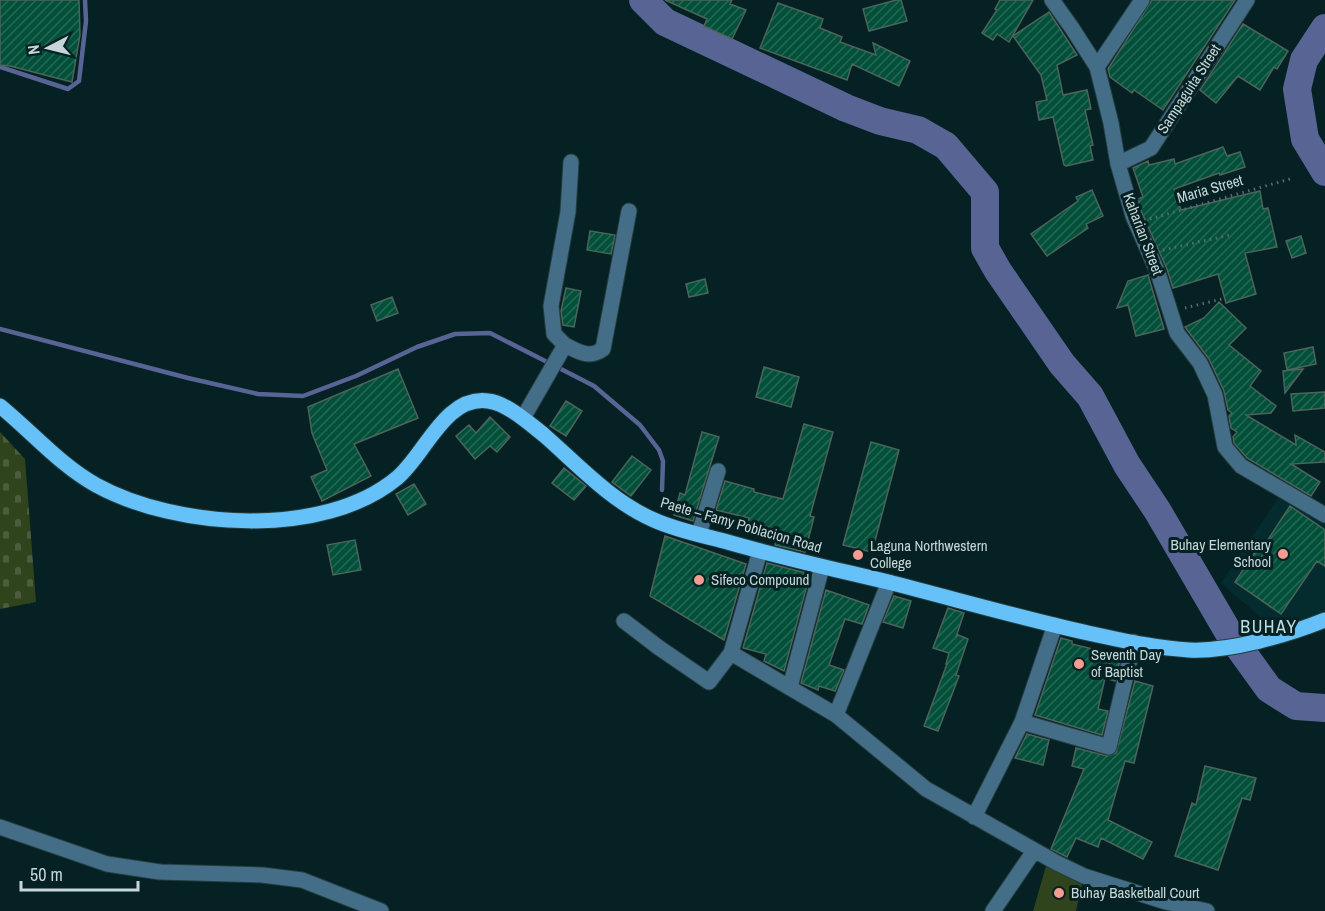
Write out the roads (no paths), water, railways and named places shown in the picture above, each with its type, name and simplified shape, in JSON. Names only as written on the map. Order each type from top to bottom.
[{"type":"main road","name":"Paete – Famy Poblacion Road","points":[[0,406],[67,464],[93,483],[122,498],[180,514],[232,521],[285,519],[323,514],[358,503],[400,476],[440,425],[459,406],[476,401],[491,401],[523,418],[619,501],[653,520],[760,551],[1055,626],[1134,642],[1184,649],[1213,649],[1257,641],[1325,620]]},
{"type":"street","name":"Kaharian Street","points":[[1052,0],[1097,67],[1111,123],[1118,164],[1136,222],[1172,311],[1177,333],[1200,363],[1215,396],[1225,447],[1241,466],[1325,514]]},
{"type":"street","points":[[1097,67],[1142,0]]},
{"type":"street","name":"Sampaguita Street","points":[[1118,164],[1151,148],[1247,0]]},
{"type":"street","points":[[571,162],[568,212],[552,306],[554,334],[565,345],[586,355],[596,354],[603,348],[629,211]]},
{"type":"street","points":[[523,418],[565,345]]},
{"type":"street","points":[[699,534],[718,471]]},
{"type":"street","points":[[624,621],[710,682],[731,653],[760,551]]},
{"type":"street","points":[[789,687],[822,567]]},
{"type":"street","points":[[836,715],[889,582]]},
{"type":"street","points":[[974,817],[1022,722],[1055,626]]},
{"type":"street","points":[[1022,722],[1109,747],[1134,642]]},
{"type":"street","points":[[731,653],[836,715],[926,789],[1034,850],[1084,876],[1166,902],[1207,911]]},
{"type":"street","points":[[0,826],[107,864],[160,872],[262,875],[302,880],[381,911]]},
{"type":"street","points":[[993,911],[1034,850]]},
{"type":"waterway","points":[[0,67],[68,89],[79,81],[86,21],[85,0]]},
{"type":"waterway","points":[[643,0],[665,22],[846,108],[880,121],[918,130],[946,146],[985,192],[985,248],[998,271],[1062,364],[1090,396],[1127,465],[1157,510],[1230,635],[1269,689],[1296,706],[1325,708]]},
{"type":"waterway","points":[[1325,28],[1304,60],[1297,89],[1305,139],[1325,172]]},
{"type":"waterway","points":[[0,329],[258,394],[303,396],[356,376],[417,347],[455,334],[490,333],[551,364]]},
{"type":"waterway","points":[[561,369],[594,386],[640,425],[659,450],[663,461],[662,490]]},
{"type":"place","name":"Buhay Elementary School","points":[[1283,554]]},
{"type":"place","name":"Laguna Northwestern College","points":[[858,555]]},
{"type":"place","name":"Sifeco Compound","points":[[699,580]]},
{"type":"place","name":"Seventh Day of Baptist","points":[[1079,664]]},
{"type":"place","name":"Buhay Basketball Court","points":[[1059,893]]},
{"type":"district","name":"BUHAY","points":[[1269,627]]}]
